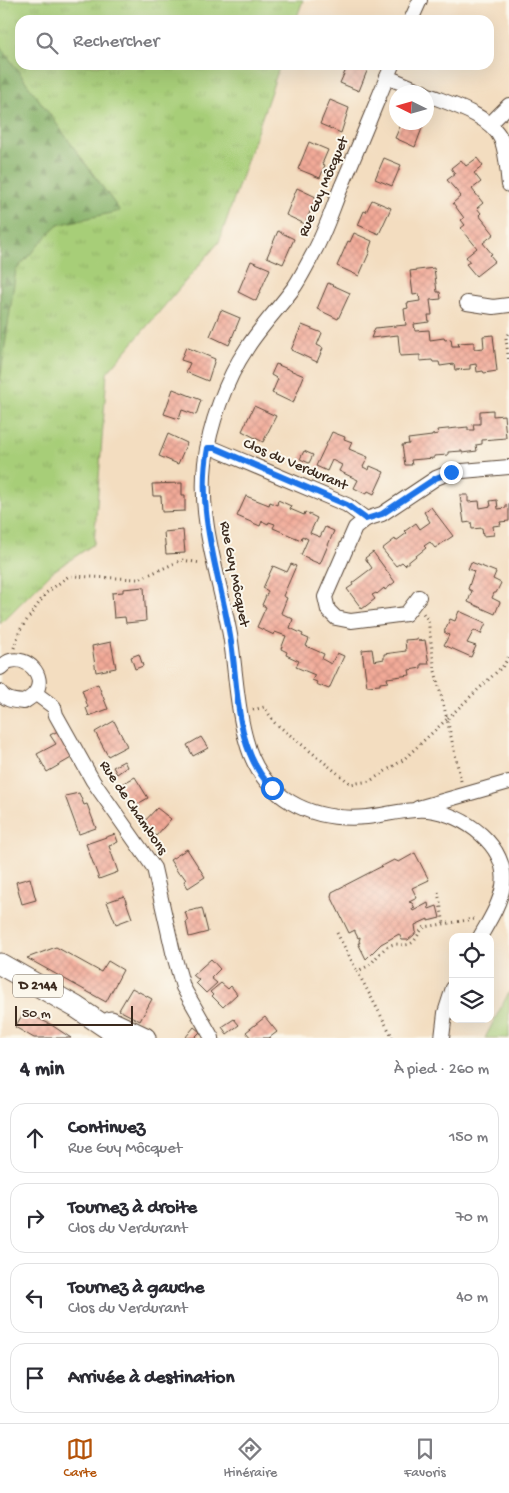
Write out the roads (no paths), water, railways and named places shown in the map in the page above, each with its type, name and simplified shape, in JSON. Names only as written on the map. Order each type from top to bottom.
[{"type":"main road","name":"D 2144","points":[[0,964],[76,1007],[122,1038]]},
{"type":"main road","name":"D 2144","points":[[76,1007],[146,1038]]},
{"type":"street","points":[[413,15],[420,0]]},
{"type":"street","points":[[390,71],[412,85]]},
{"type":"street","name":"Rue Guy Môcquet","points":[[390,71],[316,249],[296,284],[246,348],[230,380],[216,416],[205,464],[205,502],[208,532],[230,636],[240,713],[247,746],[255,766],[263,779],[282,797],[305,809],[338,816],[364,817],[412,810],[429,810],[448,815],[485,837],[506,862],[502,895],[482,933]]},
{"type":"street","points":[[434,97],[476,115],[490,124],[497,132],[504,148],[509,185]]},
{"type":"street","points":[[490,124],[509,105]]},
{"type":"street","points":[[467,303],[493,307],[509,305]]},
{"type":"street","name":"Clos du Verdurant","points":[[208,448],[215,448],[347,505],[366,519]]},
{"type":"street","points":[[417,599],[406,614],[351,621],[336,618],[328,610],[325,597],[355,528],[366,519],[382,514],[436,478],[451,472],[509,467]]},
{"type":"street","points":[[0,692],[2,696],[11,700],[24,702],[36,694],[39,684],[37,674],[31,665],[19,660],[4,665]]},
{"type":"street","name":"Rue de Chambons","points":[[36,694],[54,706],[56,715],[93,780],[154,868],[183,987],[212,1038]]},
{"type":"street","points":[[412,810],[509,782]]},
{"type":"street","points":[[442,1038],[445,1013],[449,1000]]}]
